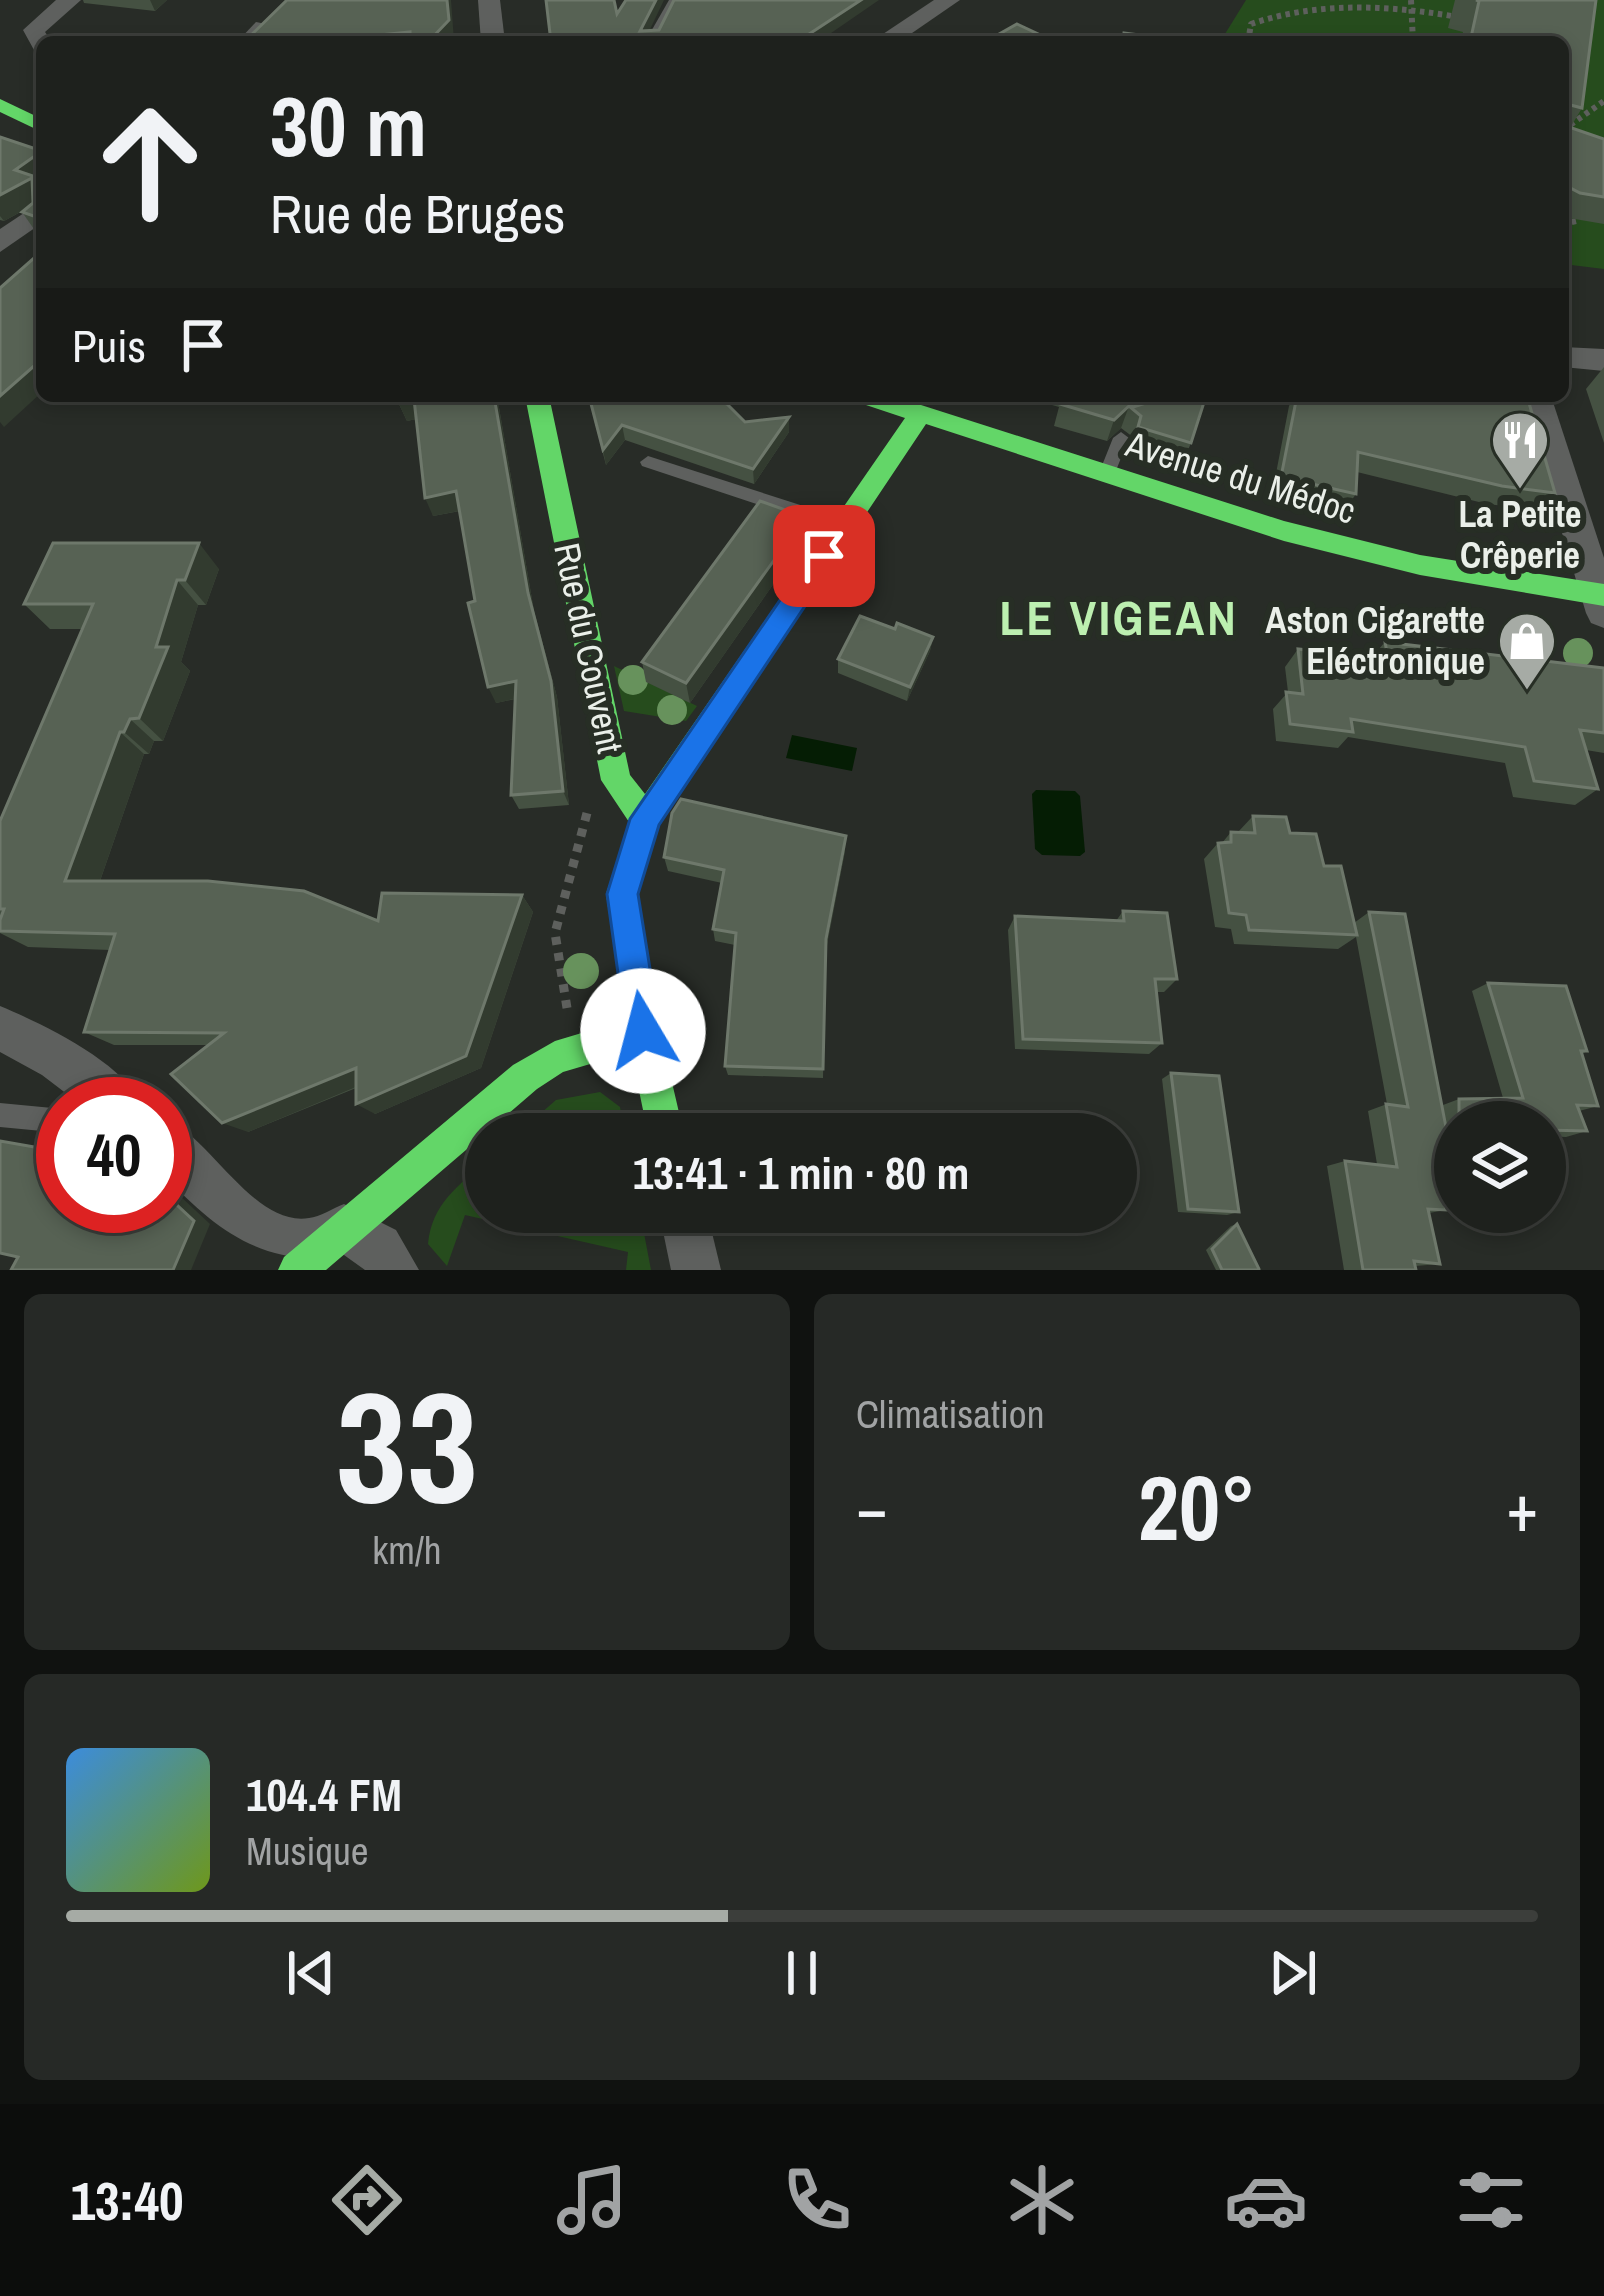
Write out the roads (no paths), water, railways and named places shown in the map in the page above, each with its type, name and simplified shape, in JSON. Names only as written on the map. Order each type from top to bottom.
[{"type":"street","points":[[37,36],[34,30],[70,0]]},
{"type":"street","points":[[489,0],[493,36]]},
{"type":"street","points":[[892,36],[949,0]]},
{"type":"street","points":[[0,105],[36,123]]},
{"type":"street","points":[[0,243],[36,214]]},
{"type":"street","points":[[1569,357],[1604,359]]},
{"type":"street","name":"Rue du Couvent","points":[[538,402],[616,780],[645,819]]},
{"type":"street","name":"Avenue du Médoc","points":[[889,402],[1361,551],[1601,600]]},
{"type":"street","points":[[1538,402],[1601,600]]},
{"type":"street","points":[[661,1113],[622,894],[645,819],[921,413]]},
{"type":"street","points":[[0,1028],[82,1077]]},
{"type":"street","points":[[297,1270],[525,1077],[555,1058],[643,1031]]},
{"type":"street","points":[[192,1168],[258,1231],[281,1241],[311,1243],[344,1228]]},
{"type":"street","points":[[344,1228],[379,1247],[394,1270]]},
{"type":"street","points":[[688,1233],[696,1270]]},
{"type":"lane","points":[[654,36],[675,0]]},
{"type":"lane","points":[[249,36],[260,24]]},
{"type":"lane","points":[[1128,418],[1135,402]]},
{"type":"lane","points":[[1107,473],[1121,438]]},
{"type":"lane","points":[[648,462],[844,526]]},
{"type":"lane","points":[[0,1115],[36,1118]]},
{"type":"place","name":"La Petite Crêperie","points":[[1520,491]]},
{"type":"place","name":"Aston Cigarette Eléctronique","points":[[1527,692]]},
{"type":"district","name":"LE VIGEAN","points":[[1119,618]]}]
